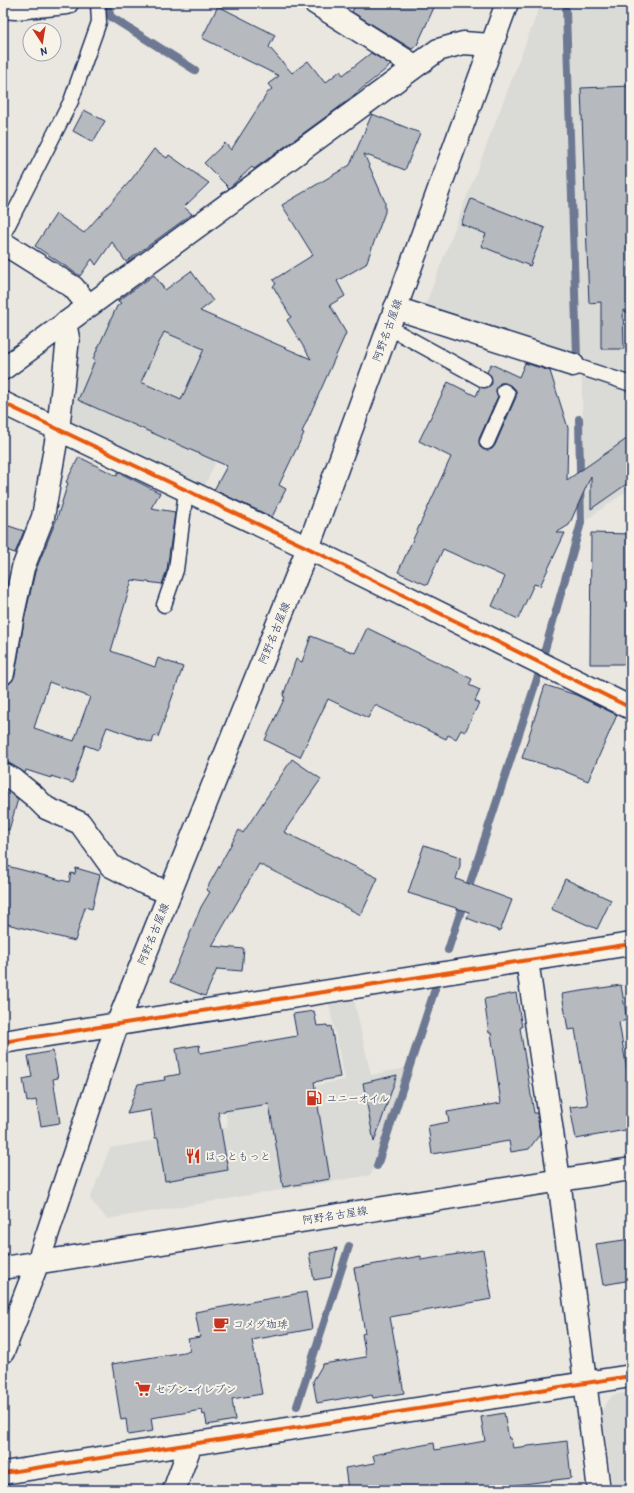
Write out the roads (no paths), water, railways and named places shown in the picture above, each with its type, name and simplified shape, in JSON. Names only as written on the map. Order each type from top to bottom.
[{"type":"street","points":[[3,7],[15,8],[67,3]]},
{"type":"street","points":[[315,3],[415,66]]},
{"type":"street","name":"阿野名古屋線","points":[[3,1352],[38,1262],[117,1025],[308,548],[507,3]]},
{"type":"street","points":[[3,369],[438,50],[463,43],[491,44]]},
{"type":"street","points":[[3,243],[73,287],[89,306]]},
{"type":"street","points":[[392,317],[573,365]]},
{"type":"street","points":[[3,671],[23,568],[42,517],[58,430],[68,338],[65,323]]},
{"type":"street","points":[[3,403],[308,548],[631,708]]},
{"type":"street","points":[[3,774],[14,780],[46,808],[80,823],[111,866],[144,883],[170,893]]},
{"type":"street","points":[[3,1042],[631,944]]},
{"type":"street","points":[[527,960],[559,1180],[599,1490]]},
{"type":"street","name":"阿野名古屋線","points":[[38,1262],[631,1169]]},
{"type":"street","points":[[3,1268],[38,1262]]},
{"type":"street","points":[[3,1474],[631,1376]]},
{"type":"street","points":[[174,1490],[191,1444]]},
{"type":"lane","points":[[3,235],[71,100],[99,22],[98,3]]},
{"type":"lane","points":[[392,317],[484,380]]},
{"type":"lane","points":[[573,365],[631,384]]},
{"type":"lane","points":[[486,442],[508,394],[504,391]]},
{"type":"lane","points":[[164,604],[176,570],[186,491]]},
{"type":"waterway","points":[[107,4],[111,17],[195,70]]},
{"type":"waterway","points":[[566,10],[577,356]]},
{"type":"waterway","points":[[544,653],[581,523],[579,419]]},
{"type":"waterway","points":[[448,950],[538,676]]},
{"type":"waterway","points":[[377,1166],[435,989]]},
{"type":"waterway","points":[[297,1406],[349,1246]]},
{"type":"place","name":"ユニーオイル","points":[[314,1098]]},
{"type":"place","name":"ほっともっと","points":[[193,1156]]},
{"type":"place","name":"コメダ珈琲","points":[[221,1324]]},
{"type":"place","name":"セブン-イレブン","points":[[143,1389]]}]
